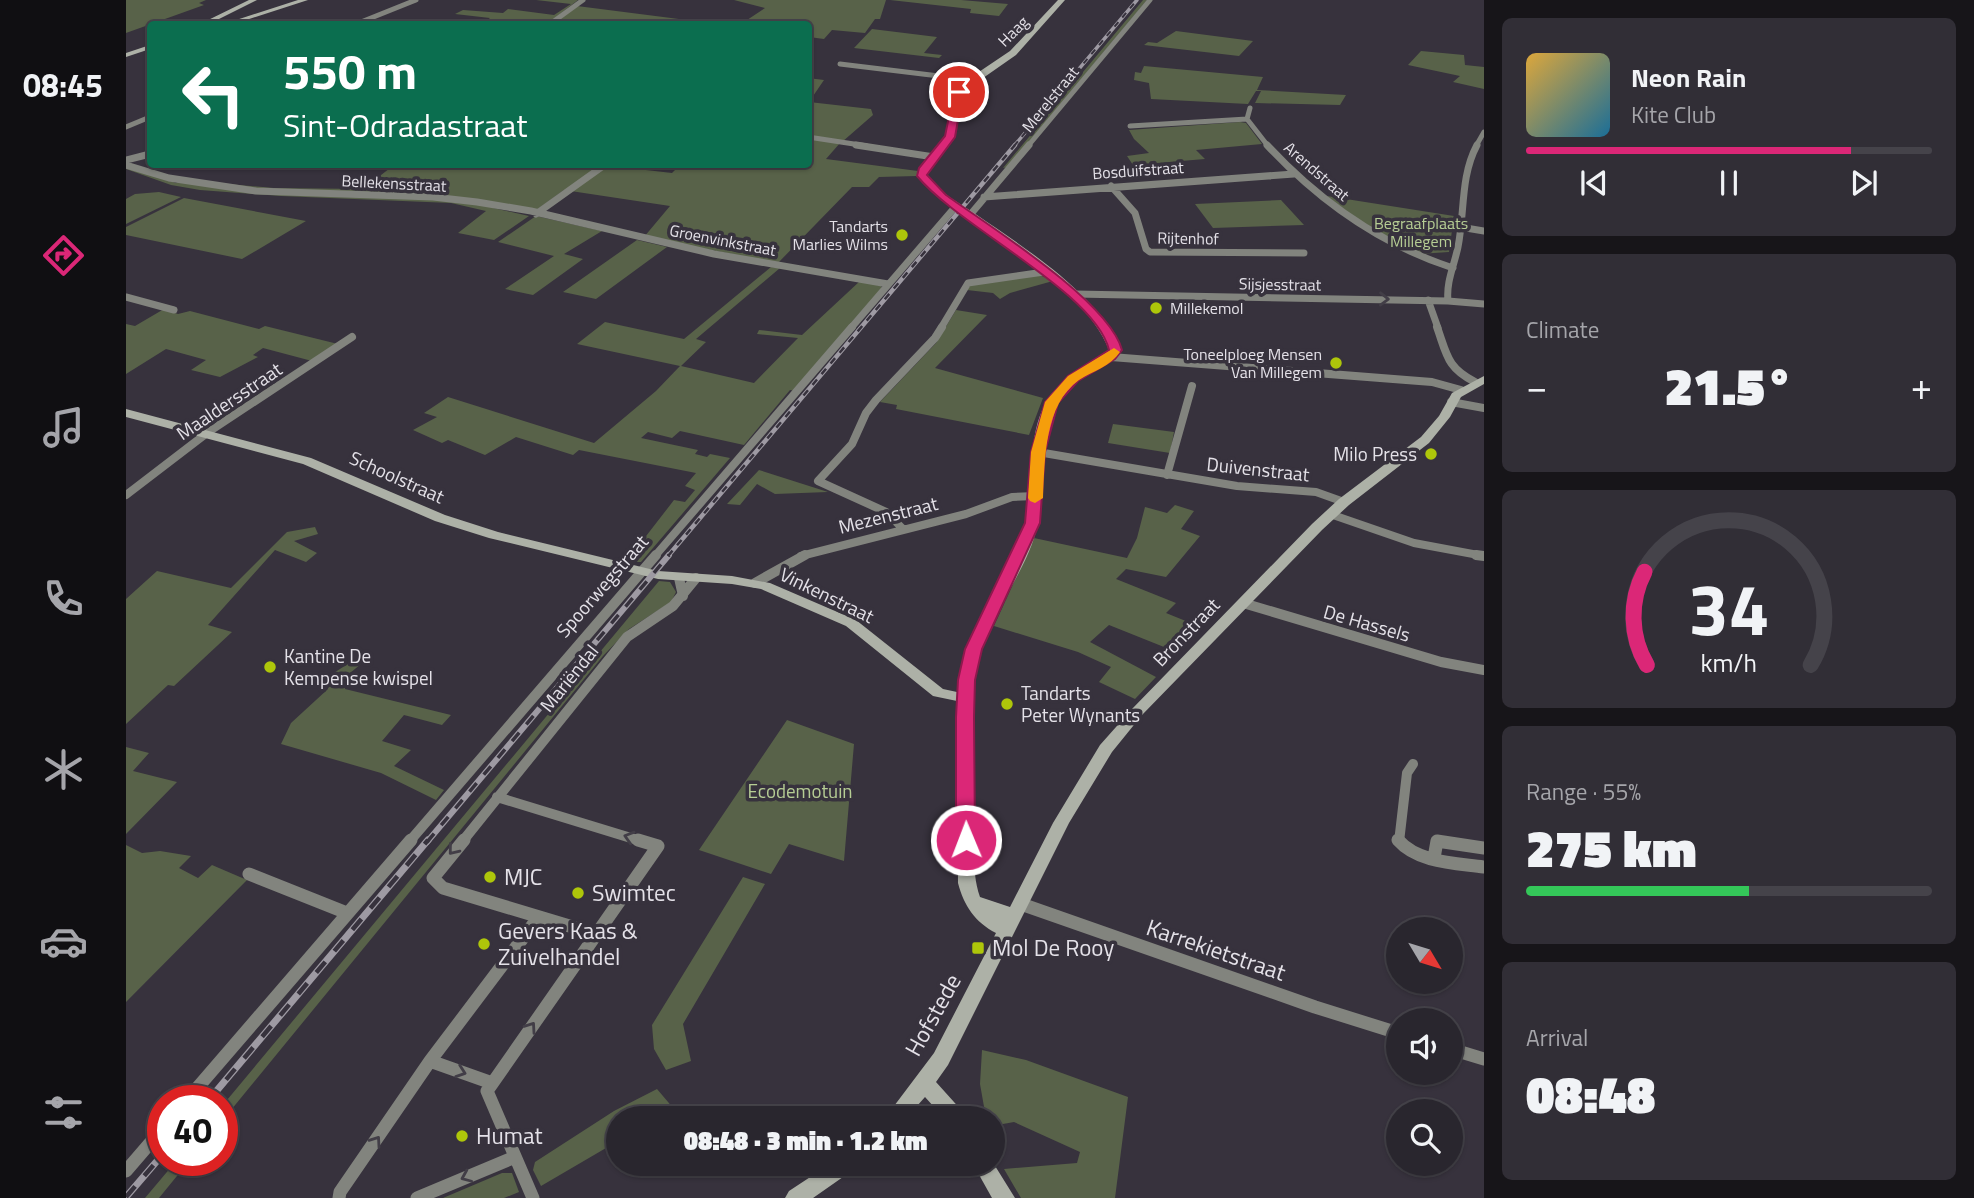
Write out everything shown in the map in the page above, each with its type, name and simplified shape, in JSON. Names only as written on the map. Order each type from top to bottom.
[{"type":"street","points":[[213,21],[254,0]]},
{"type":"street","points":[[238,21],[305,0]]},
{"type":"street","points":[[364,21],[416,0]]},
{"type":"street","points":[[554,21],[583,0]]},
{"type":"street","name":"Haag","points":[[956,206],[922,176],[923,171],[950,137],[959,92],[972,80],[1013,53],[1062,0]]},
{"type":"street","name":"Merelstraat","points":[[970,215],[1150,0]]},
{"type":"street","points":[[126,55],[147,48]]},
{"type":"street","points":[[839,64],[972,80]]},
{"type":"street","points":[[1130,126],[1247,119],[1250,108]]},
{"type":"street","points":[[126,127],[147,118]]},
{"type":"street","name":"Arendstraat","points":[[1247,119],[1269,148],[1294,174],[1370,234],[1453,268]]},
{"type":"street","points":[[1448,301],[1446,290],[1460,227],[1464,172],[1484,132]]},
{"type":"street","points":[[812,137],[934,157]]},
{"type":"street","points":[[126,163],[147,155]]},
{"type":"street","name":"Bellekensstraat","points":[[126,163],[167,179],[199,185],[297,193],[443,198],[536,214]]},
{"type":"street","points":[[536,214],[600,168]]},
{"type":"street","name":"Bosduifstraat","points":[[984,197],[1294,174]]},
{"type":"street","name":"Rijtenhof","points":[[1111,186],[1135,213],[1146,249],[1150,252],[1304,253]]},
{"type":"street","points":[[888,284],[956,206],[1075,294],[1113,339],[1113,353]]},
{"type":"street","name":"Groenvinkstraat","points":[[536,214],[693,250],[888,284]]},
{"type":"street","points":[[1460,227],[1484,231]]},
{"type":"street","points":[[903,530],[886,512],[818,481],[852,444],[866,413],[876,400],[934,338],[968,283],[1044,272]]},
{"type":"street","name":"Spoorwegstraat","points":[[200,1085],[646,572],[790,397],[807,382],[888,284]]},
{"type":"street","name":"Sijsjesstraat","points":[[1075,294],[1484,303]]},
{"type":"street","points":[[126,297],[174,310]]},
{"type":"street","points":[[1428,300],[1451,366],[1457,373],[1479,380]]},
{"type":"street","name":"Maaldersstraat","points":[[126,495],[207,433],[352,337]]},
{"type":"street","points":[[1014,916],[985,920],[968,890],[966,698],[974,649],[1028,537],[1035,496],[1038,452],[1045,418],[1056,395],[1073,379],[1113,353],[1141,359],[1433,382],[1461,390],[1479,380]]},
{"type":"street","points":[[1167,475],[1192,386]]},
{"type":"street","name":"Bronstraat","points":[[1014,916],[1077,794],[1106,750],[1137,712],[1330,514],[1425,440],[1461,390]]},
{"type":"street","points":[[1451,402],[1484,408]]},
{"type":"street","name":"Schoolstraat","points":[[126,413],[314,463],[417,509],[474,529],[646,572]]},
{"type":"street","name":"Duivenstraat","points":[[1038,452],[1237,486],[1316,492],[1344,502]]},
{"type":"street","name":"Mezenstraat","points":[[755,583],[806,554],[966,514],[1012,498],[1035,496]]},
{"type":"street","points":[[1330,514],[1414,543],[1484,556]]},
{"type":"street","name":"Vinkenstraat","points":[[646,572],[679,578],[755,583],[785,593],[851,623],[938,693],[966,698]]},
{"type":"street","points":[[679,578],[683,596]]},
{"type":"street","name":"Mariëndal","points":[[596,934],[443,887],[433,878],[627,637],[646,622],[677,605],[696,578]]},
{"type":"street","name":"De Hassels","points":[[1243,603],[1429,659],[1484,670]]},
{"type":"street","points":[[1413,764],[1407,773],[1398,840],[1403,849],[1415,854],[1484,867]]},
{"type":"street","points":[[496,797],[658,846],[487,1091],[533,1198]]},
{"type":"street","points":[[1434,858],[1437,841],[1484,848]]},
{"type":"street","points":[[249,874],[346,914]]},
{"type":"street","name":"Karrekietstraat","points":[[1014,916],[1386,1029]]},
{"type":"street","name":"Hofstede","points":[[906,1106],[925,1083],[955,1033],[1014,916]]},
{"type":"street","points":[[339,1198],[340,1192],[430,1062],[538,918]]},
{"type":"street","points":[[1463,1053],[1484,1059]]},
{"type":"street","points":[[430,1062],[492,1083]]},
{"type":"street","points":[[925,1083],[945,1106]]},
{"type":"street","points":[[126,1171],[147,1147]]},
{"type":"street","points":[[417,1198],[515,1157]]},
{"type":"street","points":[[796,1198],[828,1176]]},
{"type":"street","points":[[990,1176],[1004,1198]]},
{"type":"green space","points":[[126,0],[206,0],[199,3],[204,5],[159,21],[147,21],[147,25],[126,33]]},
{"type":"green space","points":[[536,0],[578,0],[551,21],[486,21],[490,18],[455,14],[463,10],[503,13],[508,9],[554,15],[571,4]]},
{"type":"green space","points":[[734,0],[886,0],[880,19],[875,19],[865,33],[832,30],[824,39],[812,37],[812,21],[746,21],[765,8]]},
{"type":"green space","points":[[890,0],[961,0],[1008,4],[999,16],[970,13],[971,9]]},
{"type":"green space","points":[[1143,0],[1147,0],[1008,167],[1003,168]]},
{"type":"green space","points":[[577,6],[694,21],[556,21]]},
{"type":"green space","points":[[872,29],[937,37],[924,53],[942,55],[939,58],[854,48]]},
{"type":"green space","points":[[1176,31],[1253,41],[1239,56],[1144,45],[1148,42],[1157,43]]},
{"type":"green space","points":[[1421,51],[1464,55],[1465,65],[1484,67],[1484,89],[1453,82],[1460,76],[1408,65]]},
{"type":"green space","points":[[1144,66],[1263,77],[1257,90],[1346,95],[1340,105],[1255,103],[1261,91],[1256,91],[1248,104],[1151,99],[1149,83],[1134,80],[1135,72],[1141,73]]},
{"type":"green space","points":[[812,78],[824,80],[812,98]]},
{"type":"green space","points":[[812,102],[871,109],[873,115],[842,142],[812,137]]},
{"type":"green space","points":[[1246,123],[1262,144],[1196,150],[1205,159],[1133,165],[1127,156],[1149,153],[1134,139],[1129,130]]},
{"type":"green space","points":[[812,138],[840,143],[826,159],[918,171],[917,176],[879,177],[869,187],[852,187],[778,263],[644,237],[670,206],[564,190],[535,211],[493,208],[529,216],[494,240],[458,233],[486,211],[451,203],[200,190],[171,185],[126,167],[176,183],[182,180],[274,188],[363,189],[390,168],[628,168],[672,173],[677,168],[812,168]]},
{"type":"green space","points":[[159,192],[181,197],[126,224],[126,199],[135,194]]},
{"type":"green space","name":"Begraafplaats Millegem","points":[[1327,196],[1454,216],[1449,252],[1419,254],[1376,235]]},
{"type":"green space","points":[[184,198],[306,221],[242,259],[126,235],[126,227]]},
{"type":"green space","points":[[1281,200],[1304,225],[1213,228],[1195,204]]},
{"type":"green space","points":[[536,216],[602,231],[564,254],[583,259],[533,295],[505,289],[554,256],[498,242]]},
{"type":"green space","points":[[637,240],[667,247],[596,299],[563,292]]},
{"type":"green space","points":[[771,267],[780,268],[696,339],[706,342],[681,366],[754,383],[798,338],[757,334],[759,330],[802,335],[860,281],[881,286],[882,289],[795,391],[790,390],[744,445],[680,431],[672,438],[648,432],[641,438],[698,450],[695,454],[707,457],[710,454],[730,458],[641,562],[626,562],[674,500],[685,502],[695,490],[685,486],[696,473],[579,450],[573,455],[516,437],[485,455],[448,440],[442,443],[413,430],[437,417],[424,413],[448,397],[594,443],[656,391],[680,366],[577,344],[605,322],[684,339]]},
{"type":"green space","points":[[1040,275],[1053,281],[1010,293],[1000,299],[993,293],[967,290],[971,284]]},
{"type":"green space","points":[[164,309],[178,314],[190,311],[259,329],[265,326],[338,344],[312,361],[263,348],[253,355],[258,357],[220,377],[191,370],[206,360],[166,349],[126,374],[126,324],[135,326]]},
{"type":"green space","points":[[956,310],[987,315],[935,368],[1043,398],[1029,435],[896,409],[897,405],[880,402],[936,343]]},
{"type":"green space","points":[[1113,424],[1174,432],[1170,453],[1108,443]]},
{"type":"green space","points":[[759,470],[828,492],[775,494],[757,484],[740,505],[727,504]]},
{"type":"green space","points":[[1175,505],[1194,511],[1181,529],[1200,536],[1166,577],[1126,569],[1116,579],[1176,603],[1166,613],[1203,628],[1179,653],[1109,625],[1090,642],[1156,677],[1135,699],[1099,682],[1111,667],[1078,652],[994,626],[1034,538],[1127,558],[1137,538],[1145,507],[1167,513]]},
{"type":"green space","points":[[315,527],[318,534],[294,541],[317,553],[306,562],[275,550],[208,625],[232,632],[174,686],[168,685],[126,724],[126,599],[157,571],[231,588],[287,532]]},
{"type":"green space","points":[[659,581],[670,582],[676,592],[671,602],[629,629],[603,656],[238,1101],[238,1087]]},
{"type":"green space","points":[[354,660],[361,664],[344,678],[345,689],[451,715],[442,725],[404,715],[382,741],[411,750],[394,766],[444,790],[436,800],[381,773],[281,744],[291,723],[328,689],[329,676]]},
{"type":"green space","name":"Ecodemotuin","points":[[787,720],[854,744],[844,861],[789,844],[771,874],[699,850]]},
{"type":"green space","points":[[126,747],[149,753],[133,771],[177,782],[126,834]]},
{"type":"green space","points":[[126,845],[142,853],[160,851],[191,856],[179,868],[198,878],[212,865],[247,880],[126,1002]]},
{"type":"green space","points":[[743,877],[765,884],[683,1024],[691,1061],[666,1070],[654,1049],[652,1025]]},
{"type":"green space","points":[[982,1050],[1026,1060],[1128,1097],[1115,1198],[1021,1198],[1005,1169],[1077,1163],[1080,1152],[1014,1122],[1005,1124],[1005,1106],[984,1106],[980,1084]]},
{"type":"green space","points":[[657,1089],[671,1106],[624,1106]]},
{"type":"green space","points":[[606,1116],[606,1148],[541,1186],[533,1170],[535,1162]]},
{"type":"green space","points":[[502,1173],[512,1173],[519,1192],[504,1198],[443,1198]]},
{"type":"green space","points":[[164,1176],[177,1176],[159,1198],[145,1198]]},
{"type":"railway","points":[[1014,146],[1137,0]]},
{"type":"railway","points":[[668,556],[1015,145]]},
{"type":"railway","points":[[427,842],[669,555]]},
{"type":"railway","points":[[221,1085],[428,840]]},
{"type":"railway","points":[[126,1197],[147,1173]]},
{"type":"slow traffic","points":[[1035,498],[1038,452],[1051,402],[1073,379],[1111,357],[1114,352]]},
{"type":"place","name":"Tandarts Marlies Wilms","points":[[902,235]]},
{"type":"place","name":"Millekemol","points":[[1156,308]]},
{"type":"place","name":"Toneelploeg Mensen Van Millegem","points":[[1336,363]]},
{"type":"place","name":"Milo Press","points":[[1431,454]]},
{"type":"place","name":"Kantine De Kempense kwispel","points":[[270,667]]},
{"type":"place","name":"Tandarts Peter Wynants","points":[[1007,704]]},
{"type":"place","name":"MJC","points":[[490,877]]},
{"type":"place","name":"Swimtec","points":[[578,893]]},
{"type":"place","name":"Gevers Kaas & Zuivelhandel","points":[[484,944]]},
{"type":"place","name":"Mol De Rooy","points":[[978,948]]},
{"type":"place","name":"Humat","points":[[462,1136]]},
{"type":"route","points":[[959,92],[950,137],[923,171],[925,181],[942,197],[1075,294],[1113,339],[1115,350],[1111,357],[1073,379],[1051,402],[1038,452],[1032,523],[1028,537],[974,649],[967,680],[965,717],[966,840]]}]
